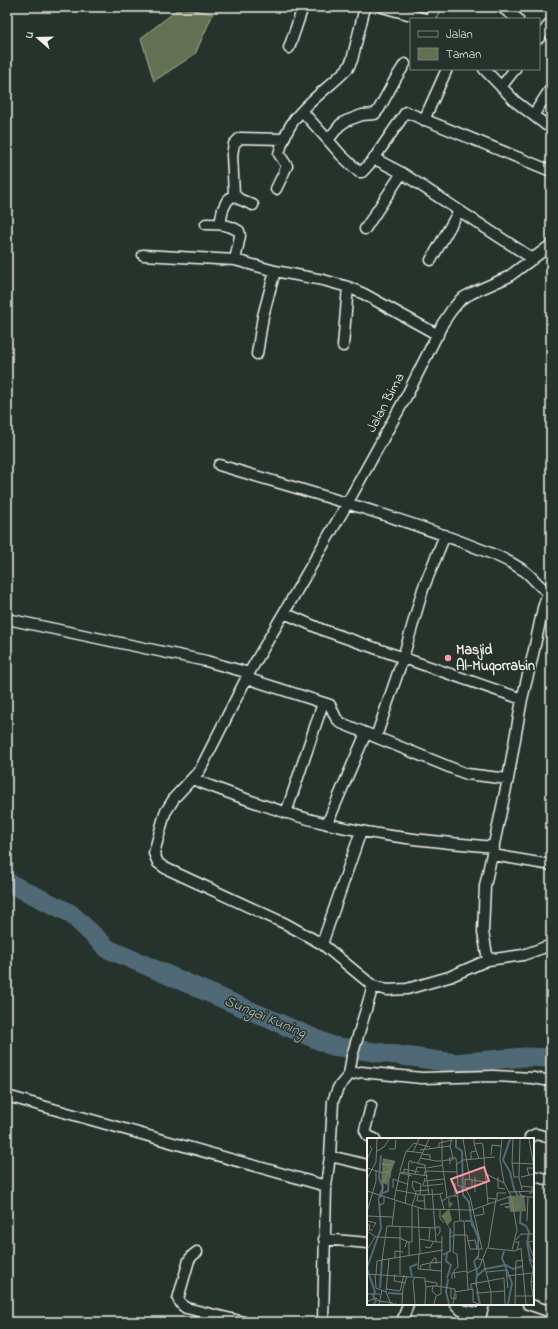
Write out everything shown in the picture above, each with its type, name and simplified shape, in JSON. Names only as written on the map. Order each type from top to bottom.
[{"type":"street","points":[[289,48],[303,7]]},
{"type":"street","points":[[276,189],[287,166],[278,154],[284,139],[293,121],[302,111],[348,68],[352,60],[365,7]]},
{"type":"street","points":[[382,7],[422,18]]},
{"type":"street","points":[[430,18],[436,7]]},
{"type":"street","points":[[501,7],[517,18]]},
{"type":"street","points":[[540,35],[551,22]]},
{"type":"street","points":[[328,140],[340,125],[346,121],[362,115],[375,114],[405,64]]},
{"type":"street","points":[[424,120],[447,70]]},
{"type":"street","points":[[485,70],[516,102],[534,114],[549,128]]},
{"type":"street","points":[[501,87],[514,70]]},
{"type":"street","points":[[534,114],[551,88]]},
{"type":"street","points":[[302,111],[358,172],[362,172],[373,160],[406,112],[551,171]]},
{"type":"street","points":[[253,205],[239,199],[234,194],[232,148],[235,142],[240,138],[284,139]]},
{"type":"street","points":[[373,160],[379,161],[402,173],[533,259]]},
{"type":"street","points":[[365,229],[402,173]]},
{"type":"street","points":[[220,224],[223,209],[227,201],[234,194]]},
{"type":"street","points":[[431,260],[459,211]]},
{"type":"street","points":[[206,224],[220,224],[232,227],[238,231],[240,236],[235,260]]},
{"type":"street","name":"Jalan Bima","points":[[372,986],[322,944],[286,924],[165,868],[158,863],[154,854],[165,813],[175,797],[200,770],[248,676],[348,503],[451,311],[462,299],[508,277],[551,245]]},
{"type":"street","points":[[143,255],[235,260],[275,271],[323,280],[348,287],[364,294],[438,335]]},
{"type":"street","points":[[257,354],[263,316],[275,271]]},
{"type":"street","points":[[342,346],[348,287]]},
{"type":"street","points":[[219,465],[348,503],[445,535],[504,559],[524,570],[550,592],[543,608],[522,699],[508,779],[485,886],[483,932],[488,960]]},
{"type":"street","points":[[376,737],[403,658],[423,589],[445,535]]},
{"type":"street","points":[[284,613],[323,630],[522,699]]},
{"type":"street","points":[[7,619],[206,661],[330,705],[336,718],[341,723],[459,772],[508,779]]},
{"type":"street","points":[[286,812],[323,703]]},
{"type":"street","points":[[327,824],[366,733]]},
{"type":"street","points":[[192,779],[262,806],[327,824],[361,831],[493,851],[551,865]]},
{"type":"street","points":[[322,944],[361,831]]},
{"type":"street","points":[[323,1322],[326,1186],[330,1156],[333,1101],[338,1088],[349,1075],[352,1056],[372,986],[387,990],[407,989],[449,977],[488,960],[523,955],[551,945]]},
{"type":"street","points":[[349,1075],[361,1072],[422,1078],[493,1076],[533,1078],[551,1081]]},
{"type":"street","points":[[7,1096],[326,1186]]},
{"type":"street","points":[[371,1106],[365,1130],[368,1136],[373,1138]]},
{"type":"street","points":[[530,1138],[536,1134],[551,1138]]},
{"type":"street","points":[[330,1156],[367,1165]]},
{"type":"street","points":[[534,1176],[551,1180]]},
{"type":"street","points":[[324,1239],[367,1243]]},
{"type":"street","points":[[197,1252],[192,1255],[189,1260],[178,1299],[186,1308],[222,1319],[244,1322]]},
{"type":"street","points":[[402,1322],[408,1305]]},
{"type":"street","points":[[456,1305],[461,1310],[481,1313]]},
{"type":"street","points":[[531,1305],[551,1312]]},
{"type":"green space","points":[[181,7],[213,14],[195,54],[154,81],[141,38]]},
{"type":"waterway","name":"Sungai Kuning","points":[[7,882],[70,913],[108,949],[332,1046],[454,1063],[525,1057],[551,1058]]},
{"type":"place","name":"Masjid Al-Muqorrabin","points":[[448,658]]}]
